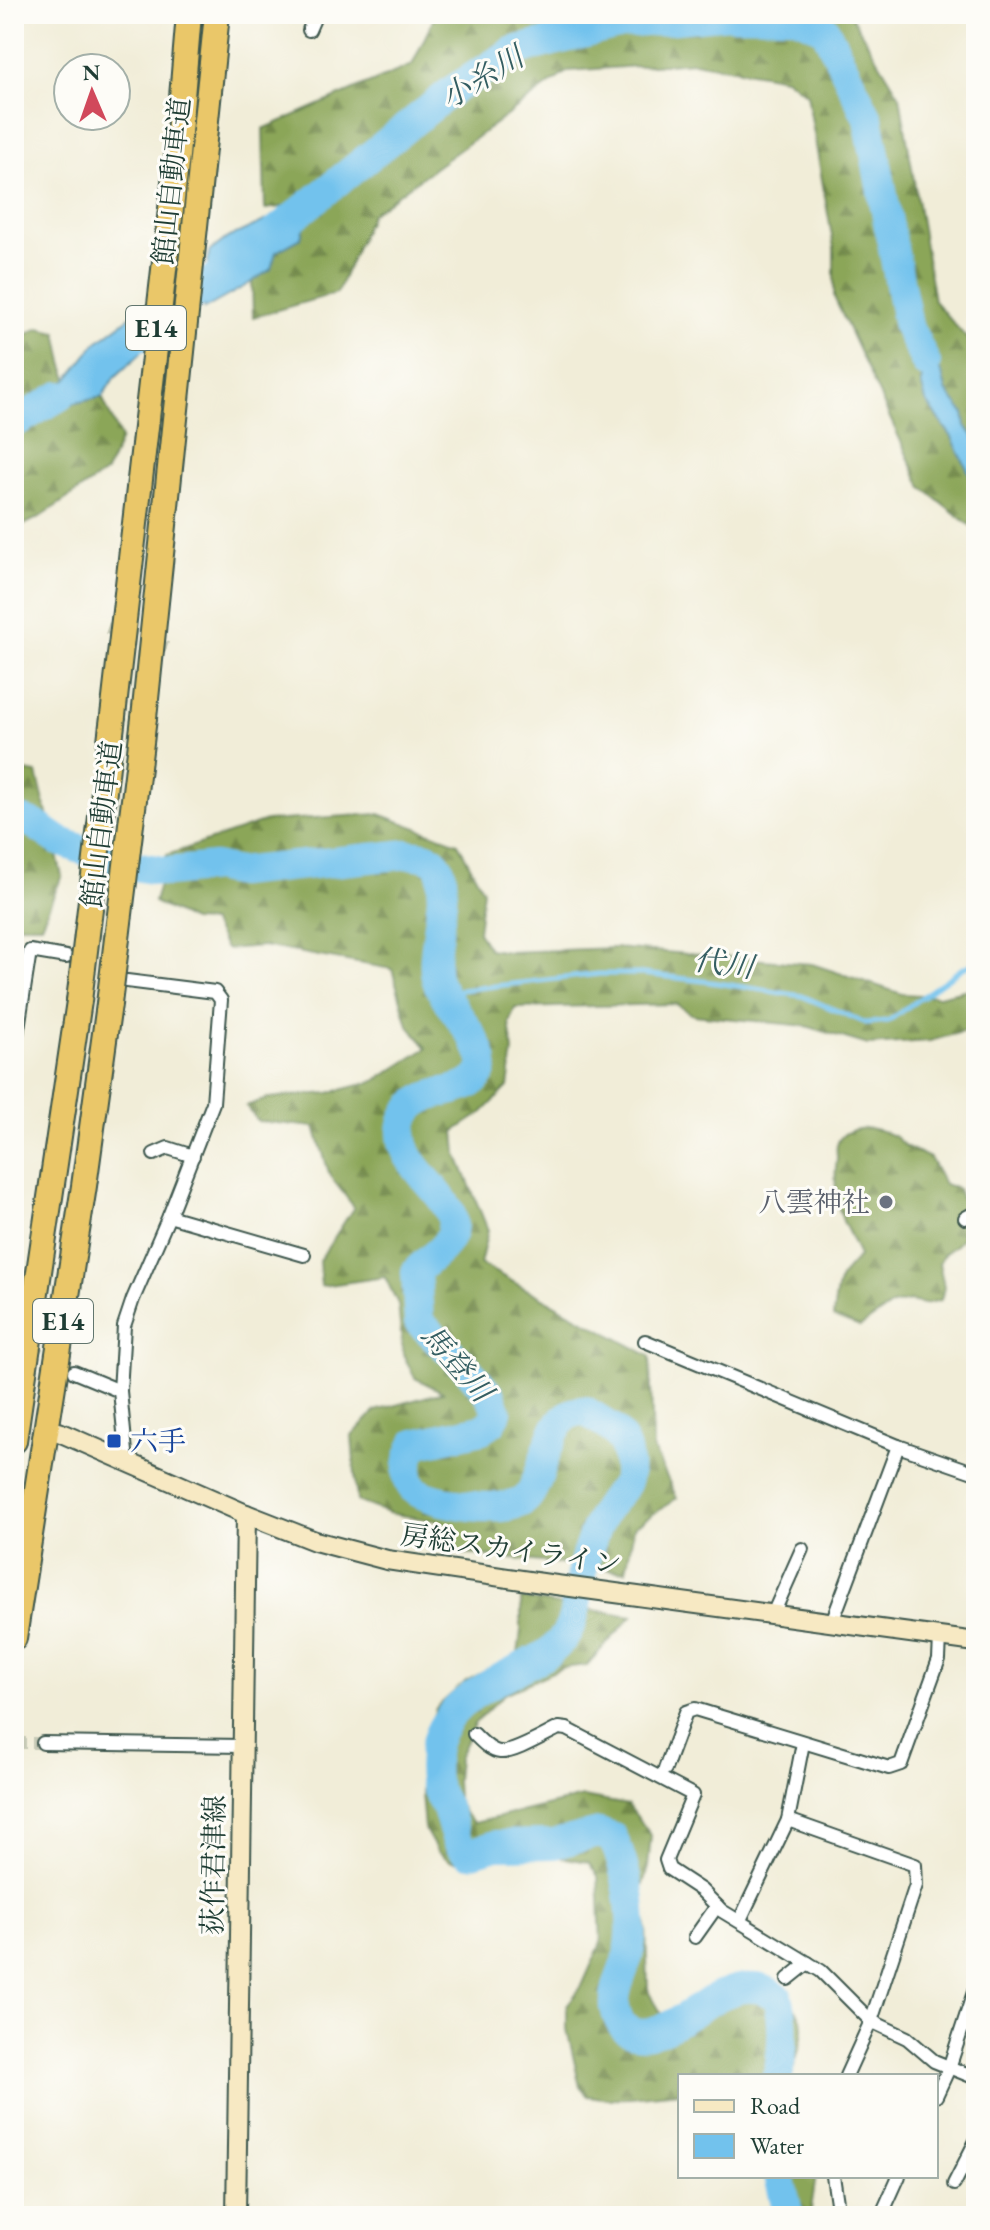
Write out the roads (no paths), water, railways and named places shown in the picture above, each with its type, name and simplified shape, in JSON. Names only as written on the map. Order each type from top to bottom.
[{"type":"highway","name":"館山自動車道","points":[[14,1441],[79,1001],[177,156],[189,14]]},
{"type":"highway","name":"館山自動車道","points":[[14,1638],[109,1004],[144,718],[217,14]]},
{"type":"main road","name":"房総スカイライン","points":[[59,1432],[315,1541],[387,1560],[976,1642]]},
{"type":"main road","name":"荻作君津線","points":[[236,2216],[246,1514]]},
{"type":"street","points":[[309,30],[316,14]]},
{"type":"street","points":[[14,1054],[30,951],[66,957]]},
{"type":"street","points":[[127,981],[215,992],[221,1000],[213,1103],[124,1326],[120,1391],[127,1462]]},
{"type":"street","points":[[154,1154],[168,1148],[193,1156]]},
{"type":"street","points":[[169,1216],[304,1255]]},
{"type":"street","points":[[645,1341],[898,1446],[976,1473]]},
{"type":"street","points":[[74,1372],[120,1391]]},
{"type":"street","points":[[832,1622],[898,1446]]},
{"type":"street","points":[[773,1614],[802,1549]]},
{"type":"street","points":[[665,1769],[686,1712],[695,1709],[889,1768],[901,1764],[939,1659],[940,1638]]},
{"type":"street","points":[[474,1734],[489,1748],[501,1752],[510,1751],[559,1728],[567,1729],[693,1795],[666,1860],[669,1869],[701,1890],[717,1906],[821,1971],[871,2021],[907,2038],[934,2061],[976,2078]]},
{"type":"street","points":[[43,1743],[242,1746]]},
{"type":"street","points":[[740,1920],[788,1820],[803,1743]]},
{"type":"street","points":[[788,1820],[915,1865],[916,1885],[871,2021],[847,2074]]},
{"type":"street","points":[[695,1937],[717,1906]]},
{"type":"street","points":[[788,1979],[808,1963]]},
{"type":"street","points":[[938,2092],[976,1986]]},
{"type":"street","points":[[954,2184],[976,2141]]},
{"type":"street","points":[[833,2178],[839,2216]]},
{"type":"street","points":[[881,2216],[898,2178]]},
{"type":"water","points":[[302,204],[308,206],[301,238],[276,252],[271,269],[204,309],[209,252],[227,238]]},
{"type":"water","points":[[146,305],[141,353],[114,378],[102,397],[71,404],[55,414],[40,418],[25,417],[56,395],[59,387],[97,342]]},
{"type":"water","points":[[908,326],[920,338],[942,374],[946,391],[964,413],[966,426],[976,440],[976,488],[952,437],[926,401],[921,383],[924,368]]},
{"type":"waterway","name":"小糸川","points":[[276,231],[453,90],[514,51],[622,24],[729,14],[794,15],[825,29],[868,118],[908,326],[926,363]]},
{"type":"waterway","name":"小糸川","points":[[140,337],[238,260]]},
{"type":"waterway","name":"小糸川","points":[[14,423],[60,396]]},
{"type":"waterway","name":"馬登川","points":[[14,818],[34,824],[59,841],[118,863],[168,872],[214,867],[238,872],[408,854],[427,857],[436,863],[443,884],[436,977],[447,1000],[474,1039],[483,1063],[481,1073],[474,1081],[421,1100],[405,1118],[402,1136],[407,1153],[450,1212],[453,1226],[444,1246],[416,1272],[419,1322],[467,1368],[491,1396],[497,1412],[492,1422],[482,1429],[415,1444],[409,1461],[409,1480],[415,1490],[438,1500],[489,1507],[519,1503],[527,1498],[533,1488],[557,1427],[574,1412],[582,1411],[602,1421],[620,1438],[627,1454],[628,1472],[625,1483],[599,1522],[582,1570],[574,1612],[565,1635],[546,1654],[478,1691],[454,1712],[437,1738],[433,1762],[436,1787],[456,1838],[469,1853],[496,1845],[554,1844],[599,1833],[613,1838],[631,1906],[630,1947],[615,1999],[622,2025],[631,2032],[645,2034],[660,2030],[722,1995],[739,1989],[764,1990],[778,1997],[782,2017],[778,2074]]},
{"type":"waterway","name":"代川","points":[[443,992],[599,974],[643,974],[802,996],[866,1023],[888,1021],[961,969],[976,962]]},
{"type":"waterway","name":"馬登川","points":[[780,2178],[789,2216]]},
{"type":"tunnel","points":[[107,628],[167,648]]},
{"type":"tunnel","points":[[14,1339],[57,1363]]},
{"type":"tunnel","points":[[14,1743],[43,1743]]},
{"type":"place","name":"八雲神社","points":[[886,1202]]},
{"type":"place","name":"六手","points":[[114,1441]]}]
